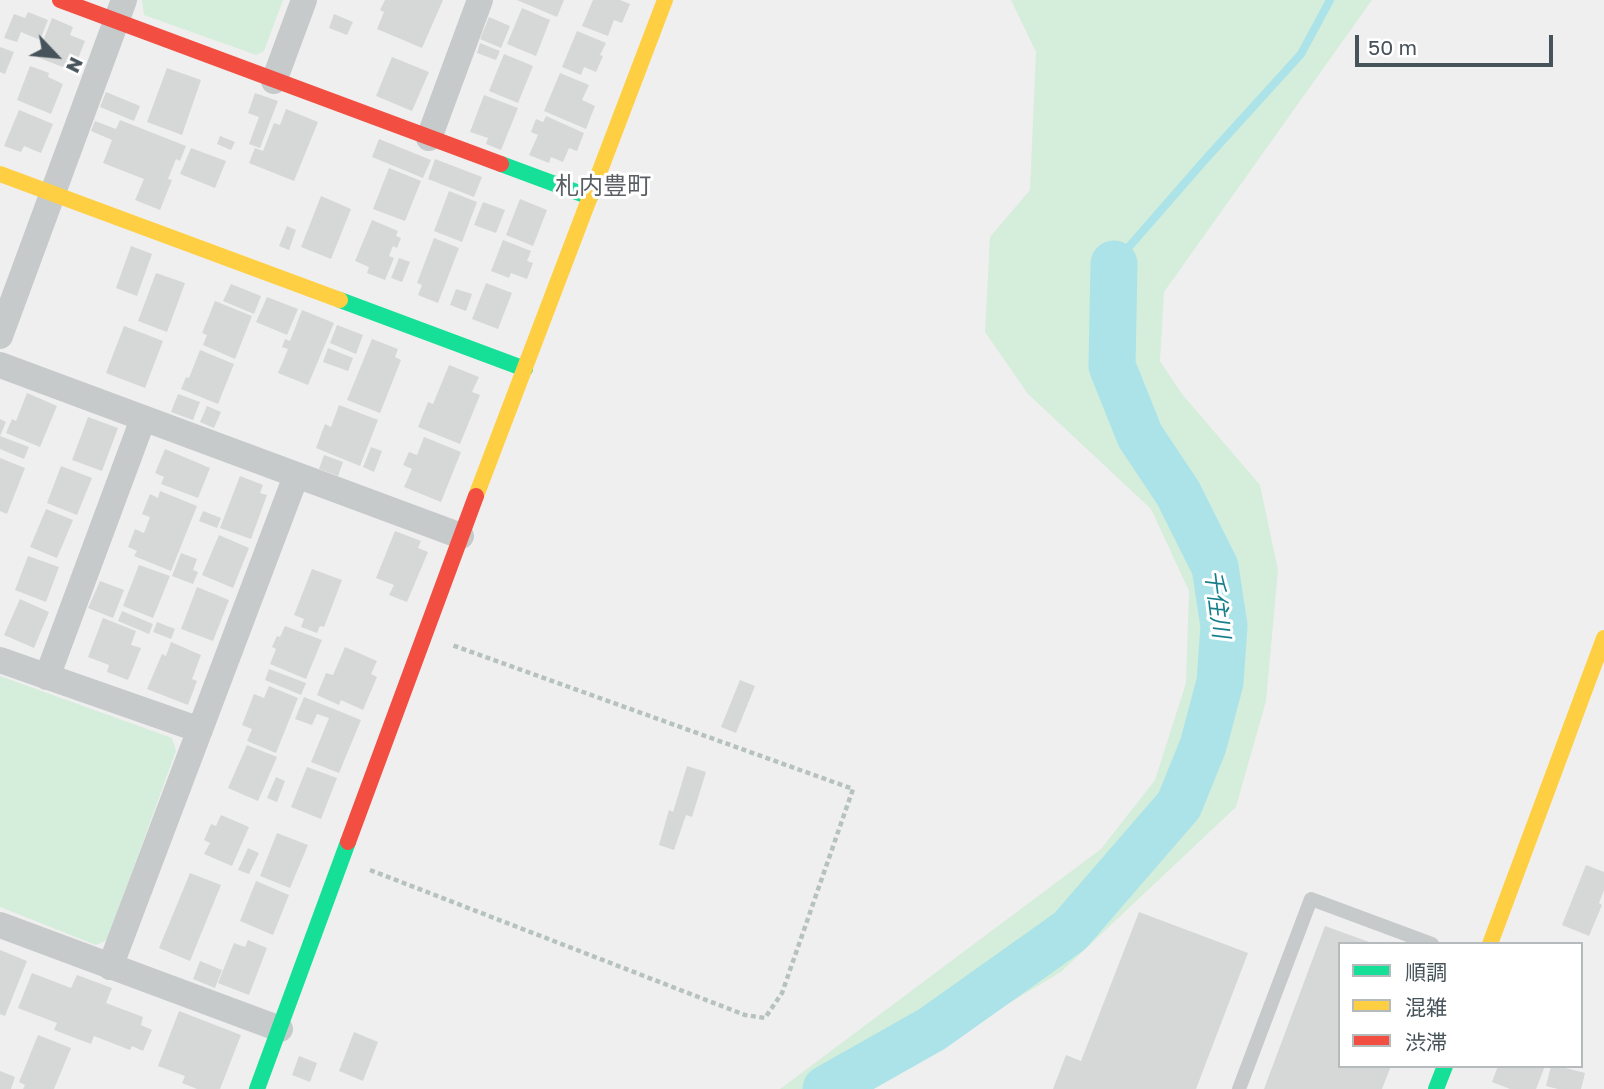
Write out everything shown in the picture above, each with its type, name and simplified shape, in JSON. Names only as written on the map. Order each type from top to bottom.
[{"type":"street","points":[[60,0],[120,11],[274,81],[590,197]]},
{"type":"street","points":[[274,81],[304,0]]},
{"type":"street","points":[[429,138],[480,0]]},
{"type":"street","points":[[257,1089],[461,536],[665,0]]},
{"type":"street","points":[[0,336],[120,11]]},
{"type":"street","points":[[0,174],[525,369]]},
{"type":"street","points":[[0,365],[461,536]]},
{"type":"street","points":[[47,677],[143,419]]},
{"type":"street","points":[[110,967],[296,476]]},
{"type":"street","points":[[1491,942],[1604,638]]},
{"type":"street","points":[[0,660],[200,730]]},
{"type":"street","points":[[0,925],[280,1029]]},
{"type":"street","points":[[1436,1089],[1444,1068]]},
{"type":"lane","points":[[1239,1089],[1311,899],[1427,942]]},
{"type":"path","points":[[342,859],[745,1015],[765,1018],[782,993],[853,789],[425,635]]},
{"type":"green space","points":[[142,0],[283,0],[264,51],[256,55],[144,15]]},
{"type":"green space","points":[[1011,0],[1372,0],[1164,292],[1160,361],[1182,394],[1260,485],[1278,570],[1266,701],[1236,807],[1061,972],[866,1089],[780,1089],[1101,849],[1155,780],[1186,683],[1189,591],[1151,509],[1028,394],[985,332],[990,237],[1030,190],[1036,52]]},
{"type":"green space","points":[[0,676],[172,738],[176,751],[107,940],[96,945],[0,907]]},
{"type":"building","points":[[385,0],[443,0],[422,48],[377,29],[384,12],[380,10]]},
{"type":"building","points":[[517,0],[564,0],[557,17]]},
{"type":"building","points":[[593,0],[620,0],[630,4],[622,23],[614,20],[608,36],[582,26]]},
{"type":"building","points":[[522,8],[550,20],[536,56],[507,44]]},
{"type":"building","points":[[28,12],[48,20],[40,40],[21,32],[17,42],[4,38],[14,14],[25,18]]},
{"type":"building","points":[[334,14],[353,22],[347,35],[329,28]]},
{"type":"building","points":[[489,17],[510,26],[501,48],[480,39]]},
{"type":"building","points":[[52,18],[73,27],[70,35],[85,41],[73,71],[37,57]]},
{"type":"building","points":[[577,31],[606,43],[596,72],[584,67],[581,75],[562,67]]},
{"type":"building","points":[[480,43],[500,51],[496,60],[477,53]]},
{"type":"building","points":[[0,47],[14,52],[5,74],[0,72]]},
{"type":"building","points":[[504,54],[533,66],[518,103],[489,91]]},
{"type":"building","points":[[392,57],[429,72],[412,111],[376,96]]},
{"type":"building","points":[[30,66],[49,73],[48,77],[63,84],[51,114],[17,100]]},
{"type":"building","points":[[167,68],[201,80],[182,135],[147,122]]},
{"type":"building","points":[[560,73],[589,85],[582,100],[595,106],[586,129],[544,111]]},
{"type":"building","points":[[106,92],[140,106],[134,121],[100,107]]},
{"type":"building","points":[[255,93],[278,101],[260,148],[249,144],[259,117],[248,113]]},
{"type":"building","points":[[484,95],[518,108],[501,150],[486,144],[488,138],[470,132]]},
{"type":"building","points":[[286,109],[318,122],[294,181],[249,163],[255,148],[263,151],[274,123],[280,125]]},
{"type":"building","points":[[19,110],[53,124],[41,153],[24,146],[21,152],[4,146]]},
{"type":"building","points":[[546,116],[584,133],[577,151],[569,148],[563,162],[551,157],[549,163],[529,155],[538,135],[531,132],[536,119],[543,122]]},
{"type":"building","points":[[120,120],[186,146],[180,161],[176,159],[168,179],[172,180],[160,210],[135,200],[144,179],[103,163],[112,140],[91,131],[95,121],[116,129]]},
{"type":"building","points":[[220,136],[235,142],[231,150],[217,144]]},
{"type":"building","points":[[379,139],[431,160],[423,178],[372,157]]},
{"type":"building","points":[[191,148],[226,161],[215,188],[180,174]]},
{"type":"building","points":[[435,159],[482,177],[474,197],[428,179]]},
{"type":"building","points":[[389,168],[421,181],[405,221],[373,209]]},
{"type":"building","points":[[449,191],[477,202],[462,242],[434,231]]},
{"type":"building","points":[[321,196],[351,209],[331,259],[301,247]]},
{"type":"building","points":[[520,199],[547,210],[533,246],[506,235]]},
{"type":"building","points":[[483,202],[505,210],[496,233],[474,225]]},
{"type":"building","points":[[372,220],[398,231],[396,236],[401,238],[397,248],[393,246],[389,256],[394,258],[385,280],[367,273],[369,267],[355,261]]},
{"type":"building","points":[[287,226],[296,230],[289,250],[279,246]]},
{"type":"building","points":[[434,238],[459,248],[438,303],[418,295],[422,285],[417,283]]},
{"type":"building","points":[[503,240],[531,251],[527,261],[533,263],[527,279],[511,273],[509,278],[491,271]]},
{"type":"building","points":[[131,246],[152,254],[137,296],[116,288]]},
{"type":"building","points":[[399,258],[410,262],[402,282],[391,278]]},
{"type":"building","points":[[156,273],[185,283],[167,332],[138,321]]},
{"type":"building","points":[[486,283],[512,293],[498,329],[472,319]]},
{"type":"building","points":[[231,284],[261,296],[254,314],[223,301]]},
{"type":"building","points":[[456,289],[472,294],[466,311],[450,305]]},
{"type":"building","points":[[267,297],[298,309],[287,335],[256,322]]},
{"type":"building","points":[[215,301],[252,316],[235,359],[203,345],[207,335],[202,333]]},
{"type":"building","points":[[302,310],[334,323],[308,385],[278,373],[288,349],[282,347],[285,339],[290,341]]},
{"type":"building","points":[[337,325],[363,335],[356,354],[330,343]]},
{"type":"building","points":[[124,326],[163,341],[145,388],[106,373]]},
{"type":"building","points":[[372,339],[398,349],[395,357],[401,360],[380,413],[347,400]]},
{"type":"building","points":[[328,348],[353,358],[348,371],[323,362]]},
{"type":"building","points":[[200,350],[234,364],[218,404],[181,389],[186,377],[189,378]]},
{"type":"building","points":[[449,365],[479,377],[472,392],[480,395],[460,444],[418,427],[428,402],[433,404]]},
{"type":"building","points":[[27,393],[57,406],[40,447],[6,433],[12,419],[16,421]]},
{"type":"building","points":[[178,394],[200,402],[193,420],[171,412]]},
{"type":"building","points":[[339,405],[378,420],[360,466],[316,448],[325,424],[331,427]]},
{"type":"building","points":[[207,406],[221,412],[214,428],[200,422]]},
{"type":"building","points":[[88,417],[118,428],[102,471],[72,460]]},
{"type":"building","points":[[0,419],[6,422],[0,436]]},
{"type":"building","points":[[0,436],[29,447],[24,459],[0,449]]},
{"type":"building","points":[[424,437],[461,452],[441,502],[404,487],[412,469],[403,465],[409,452],[417,455]]},
{"type":"building","points":[[371,447],[382,451],[374,472],[363,467]]},
{"type":"building","points":[[165,449],[210,468],[198,498],[161,484],[164,477],[155,473]]},
{"type":"building","points":[[324,455],[343,462],[338,476],[319,469]]},
{"type":"building","points":[[0,458],[25,468],[7,514],[0,511]]},
{"type":"building","points":[[61,466],[92,478],[77,515],[47,503]]},
{"type":"building","points":[[240,476],[263,485],[260,493],[267,495],[251,539],[220,528]]},
{"type":"building","points":[[160,491],[197,506],[171,571],[134,556],[137,551],[128,547],[135,529],[144,533],[150,517],[142,514],[150,494],[158,498]]},
{"type":"building","points":[[46,509],[73,520],[57,558],[30,547]]},
{"type":"building","points":[[203,511],[221,518],[217,528],[199,521]]},
{"type":"building","points":[[395,531],[421,541],[418,548],[428,552],[407,602],[389,595],[394,585],[376,578]]},
{"type":"building","points":[[219,535],[249,548],[233,588],[202,575]]},
{"type":"building","points":[[181,553],[197,559],[193,570],[198,572],[193,584],[172,576]]},
{"type":"building","points":[[28,556],[59,567],[46,602],[15,590]]},
{"type":"building","points":[[139,565],[170,576],[153,618],[123,606]]},
{"type":"building","points":[[312,569],[342,580],[324,627],[320,626],[317,633],[301,627],[304,619],[294,615]]},
{"type":"building","points":[[100,581],[124,590],[113,618],[88,608]]},
{"type":"building","points":[[197,587],[229,600],[213,641],[181,629]]},
{"type":"building","points":[[20,599],[49,612],[34,648],[4,635]]},
{"type":"building","points":[[122,611],[153,624],[149,634],[118,621]]},
{"type":"building","points":[[103,618],[136,631],[131,645],[141,648],[128,680],[107,672],[109,665],[88,657]]},
{"type":"building","points":[[157,622],[175,629],[171,639],[153,632]]},
{"type":"building","points":[[285,626],[322,640],[306,679],[270,664],[276,649],[272,647]]},
{"type":"building","points":[[171,642],[201,655],[192,679],[197,681],[188,705],[147,689],[162,654],[166,656]]},
{"type":"building","points":[[345,647],[377,661],[371,674],[377,677],[363,710],[341,700],[339,705],[317,695],[326,673],[333,675]]},
{"type":"building","points":[[269,669],[306,683],[301,695],[265,680]]},
{"type":"building","points":[[740,680],[755,686],[736,733],[721,727]]},
{"type":"building","points":[[269,686],[298,698],[276,753],[247,741],[252,729],[242,725],[254,694],[264,698]]},
{"type":"building","points":[[304,697],[361,720],[339,773],[311,762],[329,718],[317,714],[312,725],[295,719]]},
{"type":"building","points":[[247,745],[277,757],[258,801],[228,788]]},
{"type":"building","points":[[687,766],[706,772],[692,817],[686,815],[674,850],[659,845],[669,810],[673,812]]},
{"type":"building","points":[[307,767],[337,778],[321,819],[291,807]]},
{"type":"building","points":[[276,777],[285,781],[277,802],[267,798]]},
{"type":"building","points":[[221,815],[249,827],[232,866],[204,854],[210,843],[204,840],[211,824],[216,826]]},
{"type":"building","points":[[277,833],[308,845],[290,888],[260,876]]},
{"type":"building","points":[[248,848],[259,853],[249,874],[238,870]]},
{"type":"building","points":[[1586,865],[1604,872],[1604,890],[1599,903],[1602,905],[1589,936],[1562,925]]},
{"type":"building","points":[[190,873],[221,885],[190,961],[159,948]]},
{"type":"building","points":[[256,881],[289,895],[273,935],[240,921]]},
{"type":"building","points":[[1139,912],[1248,953],[1196,1089],[1053,1089],[1066,1055],[1081,1061]]},
{"type":"building","points":[[1325,926],[1369,942],[1338,942],[1338,1068],[1390,1068],[1382,1089],[1264,1089]]},
{"type":"building","points":[[248,940],[267,948],[249,995],[218,983],[234,943],[245,947]]},
{"type":"building","points":[[0,950],[27,961],[5,1016],[0,1014]]},
{"type":"building","points":[[200,961],[222,970],[215,988],[193,979]]},
{"type":"building","points":[[32,973],[71,988],[77,975],[112,988],[106,1003],[143,1017],[141,1025],[152,1030],[143,1051],[132,1046],[130,1050],[94,1036],[91,1044],[54,1030],[57,1023],[18,1008]]},
{"type":"building","points":[[179,1011],[241,1035],[220,1089],[197,1089],[182,1083],[185,1076],[158,1066]]},
{"type":"building","points":[[354,1032],[378,1042],[363,1081],[339,1071]]},
{"type":"building","points":[[38,1035],[71,1048],[54,1089],[23,1089],[25,1085],[19,1082]]},
{"type":"building","points":[[299,1056],[317,1063],[310,1082],[292,1075]]},
{"type":"building","points":[[1497,1068],[1544,1068],[1536,1089],[1510,1089],[1492,1082]]},
{"type":"building","points":[[1550,1068],[1566,1068],[1585,1073],[1581,1089],[1546,1086]]},
{"type":"building","points":[[0,1071],[15,1077],[11,1089],[0,1089]]},
{"type":"waterway","name":"千住川","points":[[1114,264],[1301,54],[1330,0]]},
{"type":"waterway","name":"千住川","points":[[826,1089],[932,1029],[1070,931],[1179,805],[1203,746],[1220,682],[1224,626],[1215,567],[1178,493],[1140,436],[1112,366],[1114,264]]},
{"type":"traffic: fast","points":[[501,164],[590,197]]},
{"type":"traffic: fast","points":[[340,300],[525,369]]},
{"type":"traffic: fast","points":[[257,1089],[348,842]]},
{"type":"traffic: fast","points":[[1436,1089],[1444,1068]]},
{"type":"traffic: slow","points":[[476,496],[665,0]]},
{"type":"traffic: slow","points":[[0,174],[340,300]]},
{"type":"traffic: slow","points":[[1491,942],[1604,638]]},
{"type":"traffic: jam","points":[[60,0],[501,164]]},
{"type":"traffic: jam","points":[[348,842],[476,496]]},
{"type":"district","name":"札内豊町","points":[[603,186]]}]
